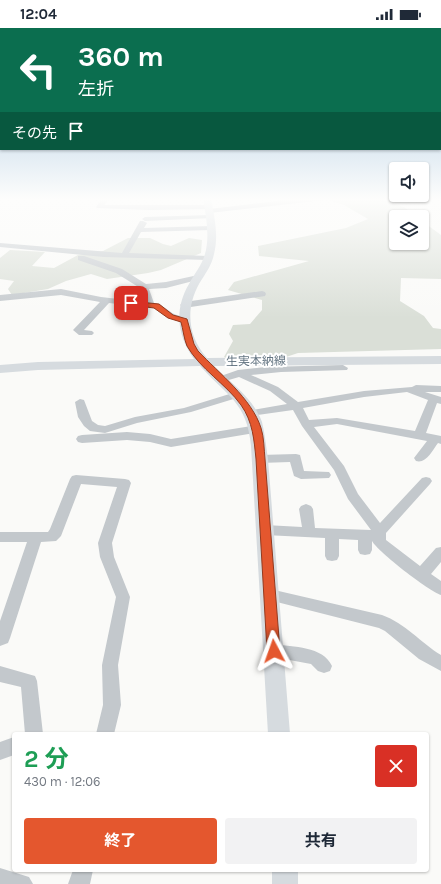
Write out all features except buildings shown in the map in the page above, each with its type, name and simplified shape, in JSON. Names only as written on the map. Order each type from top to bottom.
[{"type":"main road","points":[[211,238],[211,246],[208,258],[190,290],[184,305],[184,320],[189,340],[195,352],[236,395],[250,413],[257,429],[279,732]]},
{"type":"main road","name":"生実本納線","points":[[0,369],[188,360],[441,353]]},
{"type":"main road","name":"生実本納線","points":[[216,359],[441,360]]},
{"type":"main road","name":"生実本納線","points":[[0,363],[188,360]]},
{"type":"main road","points":[[285,872],[285,884]]},
{"type":"street","points":[[124,256],[136,238]]},
{"type":"street","points":[[0,245],[104,255],[208,258]]},
{"type":"street","points":[[67,261],[81,258],[96,258],[104,255]]},
{"type":"street","points":[[81,258],[118,271],[144,287],[166,285],[198,277]]},
{"type":"street","points":[[144,287],[150,305]]},
{"type":"street","points":[[0,298],[61,292],[106,301],[150,305],[161,308],[171,316],[184,320]]},
{"type":"street","points":[[184,305],[262,294]]},
{"type":"street","points":[[89,333],[80,332],[78,330],[106,301]]},
{"type":"street","points":[[222,379],[238,373],[257,370],[343,368]]},
{"type":"street","points":[[238,373],[274,390],[296,406],[306,424],[340,469],[353,496],[382,546],[441,589]]},
{"type":"street","points":[[408,388],[437,400],[419,435]]},
{"type":"street","points":[[250,413],[408,388],[441,389]]},
{"type":"street","points":[[80,402],[82,413],[86,422],[94,427],[105,429],[113,428],[133,420],[172,414],[236,395]]},
{"type":"street","points":[[306,424],[337,421],[438,439]]},
{"type":"street","points":[[82,439],[127,436],[150,438],[171,443],[257,429]]},
{"type":"street","points":[[420,458],[438,439]]},
{"type":"street","points":[[260,459],[296,458],[298,473],[300,475],[325,475]]},
{"type":"street","points":[[0,537],[51,537],[56,532],[76,479],[125,483],[105,543],[105,552],[121,586],[123,597],[110,665],[112,705],[106,732]]},
{"type":"street","points":[[365,550],[374,534],[426,482]]},
{"type":"street","points":[[306,509],[309,532]]},
{"type":"street","points":[[265,530],[374,534]]},
{"type":"street","points":[[332,533],[332,556]]},
{"type":"street","points":[[0,639],[2,638],[36,537]]},
{"type":"street","points":[[422,575],[441,552]]},
{"type":"street","points":[[270,595],[382,622],[391,626],[425,654],[441,664]]},
{"type":"street","points":[[274,651],[315,658],[324,666]]},
{"type":"street","points":[[0,674],[28,681],[34,732]]},
{"type":"street","points":[[0,751],[12,747]]},
{"type":"street","points":[[79,884],[82,872]]},
{"type":"street","points":[[0,878],[22,884]]},
{"type":"shaded area","points":[[128,238],[150,238],[171,246],[189,238],[202,240],[201,253],[161,270],[148,273],[107,279],[91,274],[66,281],[48,289],[12,295],[8,289],[14,281],[0,279],[0,258],[10,250],[45,252],[32,266],[54,268],[78,255],[103,251]]},
{"type":"shaded area","points":[[297,238],[389,238],[389,250],[429,250],[429,238],[441,238],[441,279],[401,278],[400,301],[424,316],[433,328],[441,329],[441,349],[298,353],[271,362],[237,363],[224,357],[233,341],[229,334],[233,325],[250,324],[262,310],[262,300],[228,290],[234,282],[309,261],[259,256],[258,246]]},
{"type":"route","points":[[131,303],[156,306],[174,318],[184,320],[187,336],[195,352],[245,404],[254,421],[257,429],[260,459],[274,651]]}]
